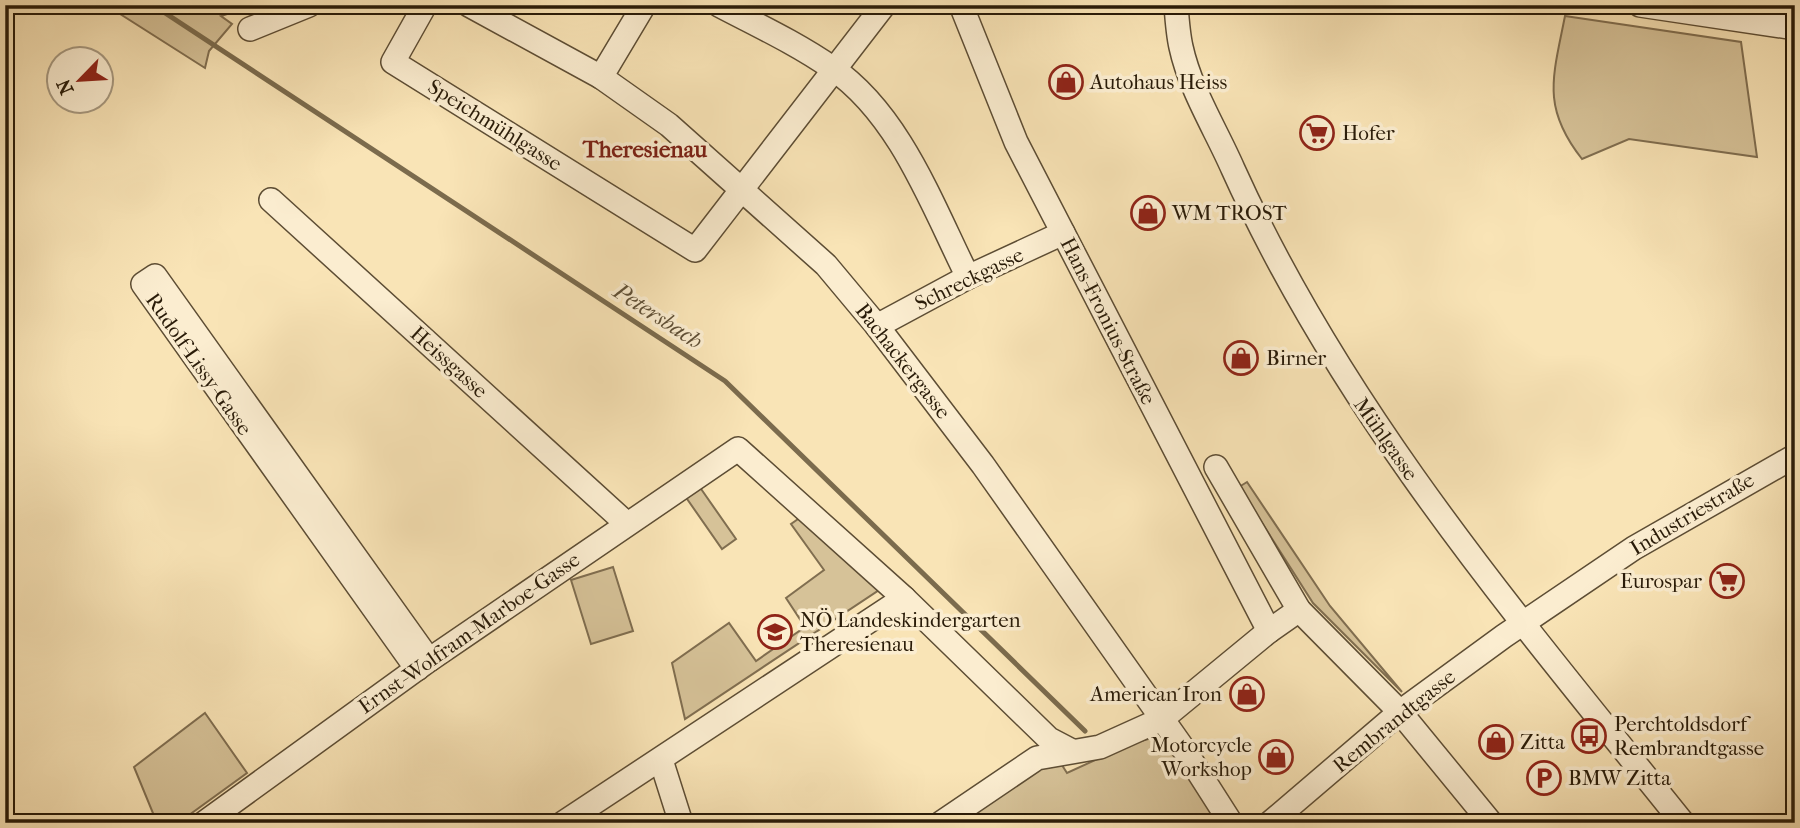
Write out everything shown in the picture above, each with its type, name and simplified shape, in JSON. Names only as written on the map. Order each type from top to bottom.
[{"type":"street","points":[[250,29],[309,5]]},
{"type":"street","name":"Speichmühlgasse","points":[[425,5],[393,62],[695,250],[741,189]]},
{"type":"street","name":"Bachackergasse","points":[[469,5],[601,78],[668,125],[826,265],[877,326],[983,466],[1162,719],[1231,823]]},
{"type":"street","points":[[601,78],[644,5]]},
{"type":"street","points":[[719,5],[783,38],[834,69],[876,109],[905,153],[968,277]]},
{"type":"street","points":[[741,189],[884,5]]},
{"type":"street","name":"Hans-Fronius-Straße","points":[[961,5],[1016,142],[1269,631]]},
{"type":"street","name":"Mühlgasse","points":[[1176,5],[1181,47],[1188,70],[1259,224],[1351,388],[1522,624],[1683,823]]},
{"type":"street","points":[[1640,5],[1795,28]]},
{"type":"street","name":"Heissgasse","points":[[271,200],[618,530]]},
{"type":"street","name":"Schreckgasse","points":[[877,326],[968,277],[1063,233]]},
{"type":"street","name":"Rudolf-Lissy-Gasse","points":[[155,275],[423,665],[143,284],[155,275]]},
{"type":"street","name":"Ernst-Wolfram-Marboe-Gasse","points":[[204,823],[423,665],[738,449],[904,598]]},
{"type":"street","name":"Industriestraße","points":[[1522,624],[1634,548],[1787,459]]},
{"type":"street","points":[[1216,467],[1299,610],[1400,712],[1490,823]]},
{"type":"street","points":[[563,823],[661,761],[904,598],[1049,739],[1070,750]]},
{"type":"street","points":[[941,823],[1037,758],[1070,750],[1100,747],[1162,719],[1269,631],[1299,610]]},
{"type":"street","name":"Rembrandtgasse","points":[[1270,823],[1400,712],[1522,624]]},
{"type":"street","points":[[661,761],[681,823]]},
{"type":"shaded area","points":[[106,5],[255,5],[221,16],[232,24],[209,51],[205,68]]},
{"type":"shaded area","points":[[1565,16],[1741,42],[1757,157],[1629,139],[1582,159],[1560,123],[1555,107],[1554,74]]},
{"type":"shaded area","points":[[1247,482],[1330,606],[1402,692],[1313,603],[1239,487]]},
{"type":"shaded area","points":[[699,486],[736,539],[722,549],[685,496]]},
{"type":"shaded area","points":[[801,517],[879,590],[685,719],[672,663],[729,623],[756,661],[805,627],[786,598],[824,570],[791,524]]},
{"type":"shaded area","points":[[613,567],[633,631],[591,644],[571,580]]},
{"type":"shaded area","points":[[205,713],[247,773],[178,823],[157,823],[134,767]]},
{"type":"shaded area","points":[[1163,735],[1220,823],[959,823],[1049,762],[1060,762],[1067,773],[1130,744]]},
{"type":"waterway","name":"Petersbach","points":[[153,5],[725,381],[1085,731]]},
{"type":"place","name":"Autohaus Heiss","points":[[1066,82]]},
{"type":"place","name":"Hofer","points":[[1317,133]]},
{"type":"place","name":"WM TROST","points":[[1148,213]]},
{"type":"place","name":"Birner","points":[[1241,358]]},
{"type":"place","name":"Eurospar","points":[[1727,581]]},
{"type":"place","name":"NÖ Landeskindergarten Theresienau","points":[[775,632]]},
{"type":"place","name":"American Iron","points":[[1247,694]]},
{"type":"place","name":"Perchtoldsdorf Rembrandtgasse","points":[[1589,736]]},
{"type":"place","name":"Zitta","points":[[1496,742]]},
{"type":"place","name":"Motorcycle Workshop","points":[[1276,757]]},
{"type":"place","name":"BMW Zitta","points":[[1544,778]]},
{"type":"district","name":"Theresienau","points":[[645,149]]}]
